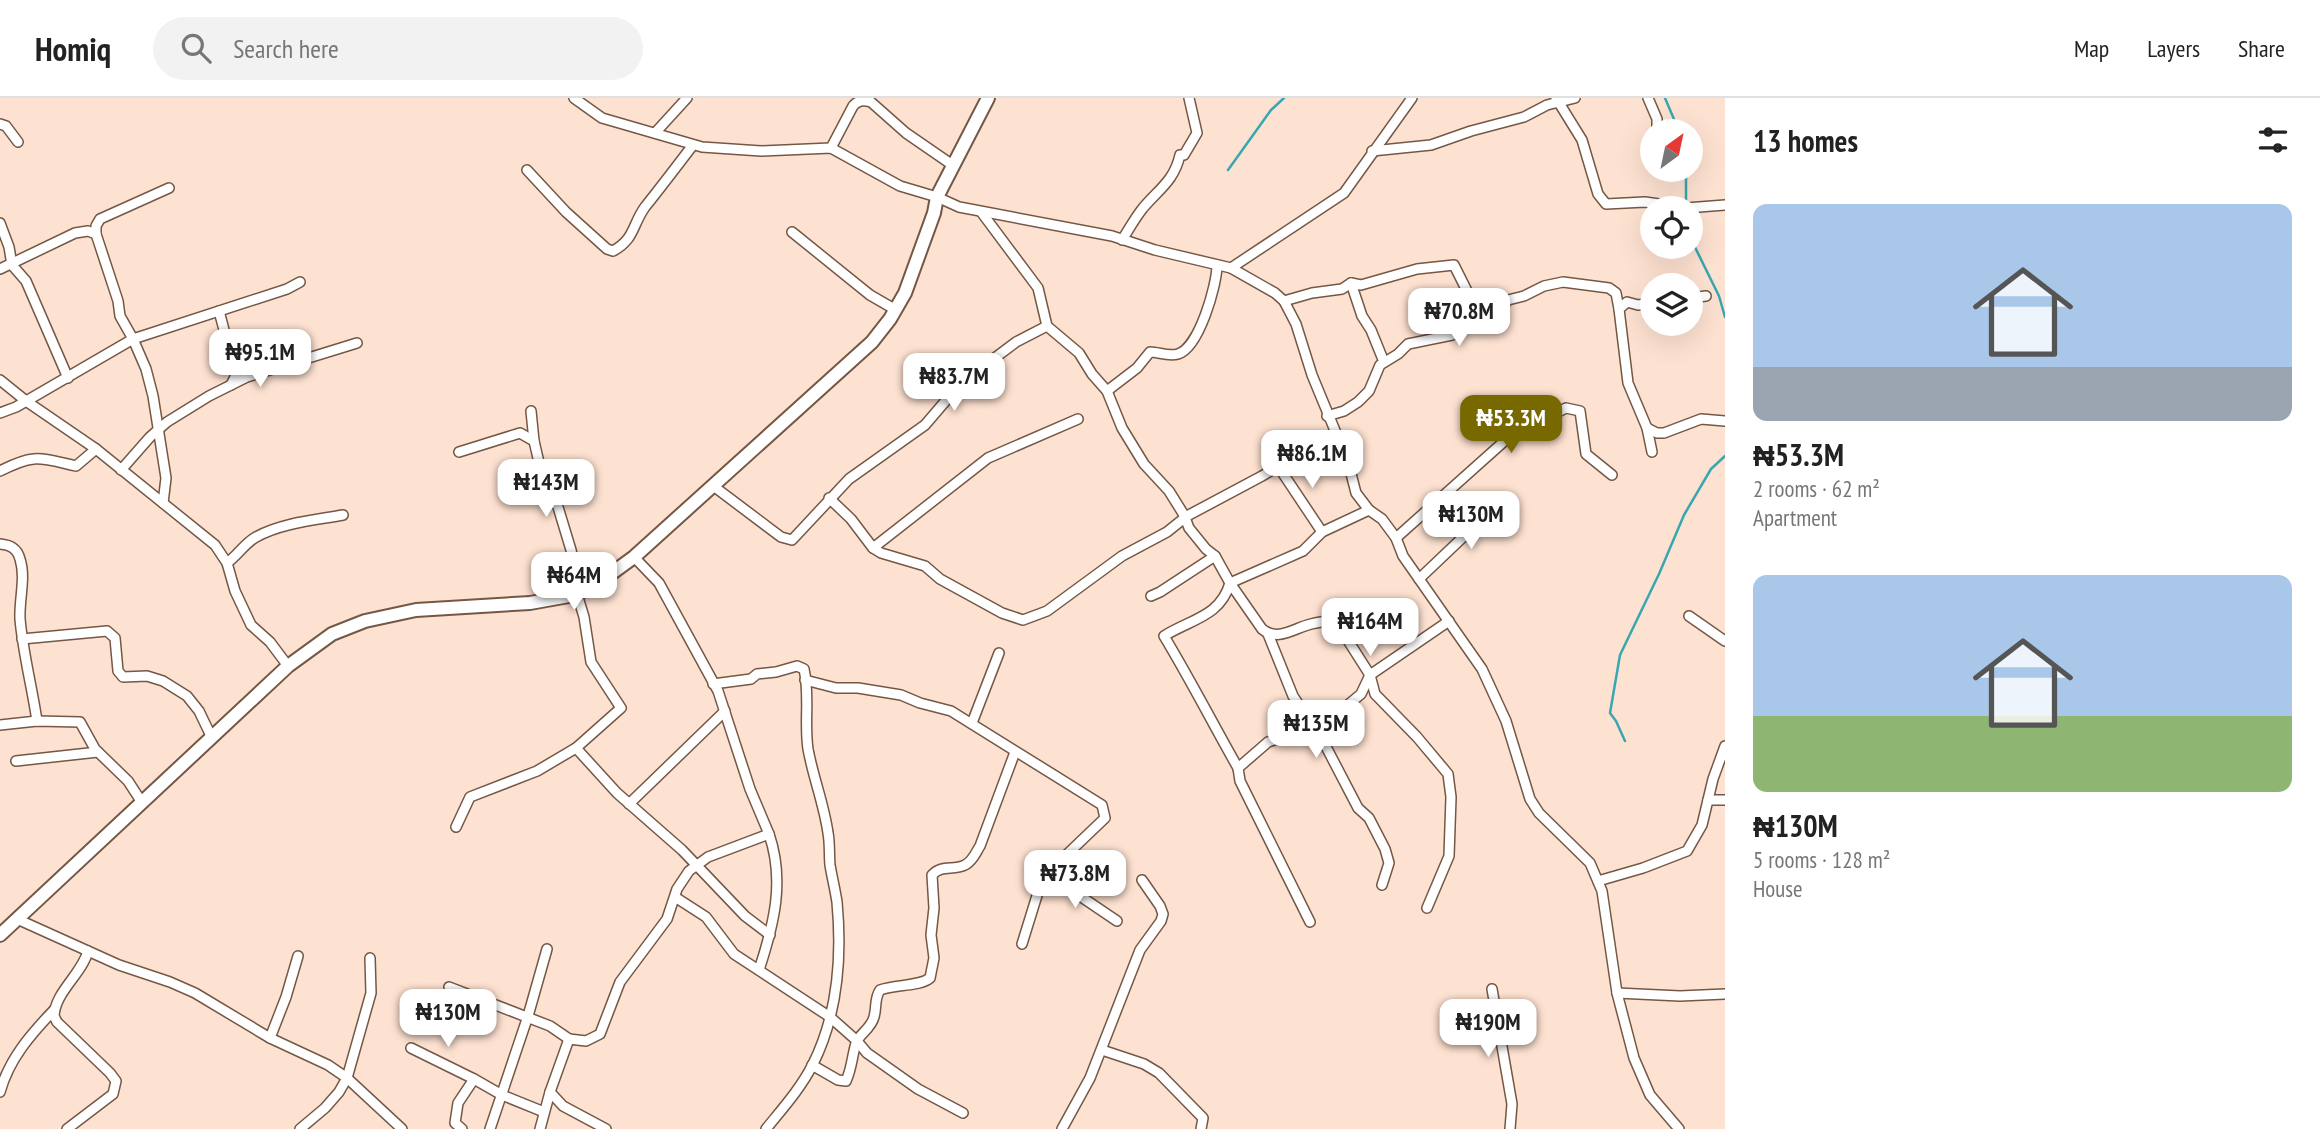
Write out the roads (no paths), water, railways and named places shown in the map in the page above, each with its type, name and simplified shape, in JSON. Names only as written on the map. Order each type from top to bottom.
[{"type":"main road","points":[[0,935],[288,666],[332,634],[365,621],[416,610],[530,603],[579,594],[602,582],[634,557],[872,342],[896,310],[914,271],[937,197],[988,98]]},
{"type":"street","points":[[575,98],[602,118],[693,145],[761,151],[831,148],[900,186],[959,207],[1099,233],[1231,268],[1269,288],[1284,302],[1296,324],[1327,416],[1348,462],[1356,493],[1369,510],[1382,519],[1396,538],[1419,579],[1482,669],[1506,722],[1530,799],[1539,813],[1590,863],[1602,891],[1617,993],[1641,1078],[1650,1095],[1679,1129]]},
{"type":"street","points":[[655,133],[687,98]]},
{"type":"street","points":[[1122,240],[1142,210],[1164,187],[1180,155],[1188,151],[1197,133],[1189,98]]},
{"type":"street","points":[[1231,268],[1344,193],[1412,98]]},
{"type":"street","points":[[1372,151],[1431,145],[1524,117],[1557,100],[1575,98]]},
{"type":"street","points":[[1648,98],[1657,119]]},
{"type":"street","points":[[1557,100],[1582,140],[1598,194],[1606,204],[1645,202],[1686,208],[1725,205]]},
{"type":"street","points":[[831,148],[853,106],[864,101],[871,102],[906,133],[951,164],[956,162]]},
{"type":"street","points":[[0,124],[6,126],[19,142]]},
{"type":"street","points":[[527,170],[566,212],[607,249],[613,251],[631,236],[645,208],[693,145]]},
{"type":"street","points":[[163,503],[166,478],[153,396],[146,369],[120,316],[118,300],[96,234],[96,226],[100,219],[169,188]]},
{"type":"street","points":[[982,213],[1038,288],[1047,326],[1079,353],[1107,391],[1122,428],[1135,450],[1149,471],[1169,491],[1193,533],[1215,556],[1262,629],[1276,636],[1309,624],[1335,620],[1370,676],[1375,694],[1448,774],[1451,797],[1449,856],[1427,908]]},
{"type":"street","points":[[0,223],[12,265],[26,281],[68,378]]},
{"type":"street","points":[[0,269],[75,233],[88,231],[96,234]]},
{"type":"street","points":[[792,232],[870,295],[896,310]]},
{"type":"street","points":[[1107,391],[1137,368],[1150,352],[1179,354],[1191,344],[1207,314],[1210,295],[1217,281],[1217,265]]},
{"type":"street","points":[[1284,302],[1312,293],[1342,289],[1351,283],[1361,285],[1417,269],[1454,265],[1483,319]]},
{"type":"street","points":[[0,413],[68,378],[133,339],[287,289],[300,282]]},
{"type":"street","points":[[1327,416],[1344,411],[1358,402],[1369,391],[1378,368],[1408,344],[1452,335],[1499,311],[1508,300],[1558,282],[1609,288],[1616,293],[1628,383],[1647,428],[1652,452]]},
{"type":"street","points":[[1351,283],[1362,316],[1384,362]]},
{"type":"street","points":[[1619,309],[1626,302],[1640,305]]},
{"type":"street","points":[[219,311],[236,375],[231,385]]},
{"type":"street","points":[[712,485],[780,537],[792,540],[849,479],[925,425],[960,384],[1016,342],[1047,326]]},
{"type":"street","points":[[121,470],[150,437],[186,409],[247,377],[357,343]]},
{"type":"street","points":[[0,380],[96,449],[215,545],[227,563],[235,591],[251,625],[270,642],[288,666]]},
{"type":"street","points":[[1396,538],[1509,437],[1566,408],[1580,411],[1586,454],[1612,475]]},
{"type":"street","points":[[456,827],[470,797],[537,771],[576,748],[621,709],[591,662],[584,617],[561,518],[555,501],[544,484],[534,442],[531,411]]},
{"type":"street","points":[[873,548],[988,458],[1078,419]]},
{"type":"street","points":[[1647,428],[1664,433],[1701,419],[1725,421]]},
{"type":"street","points":[[459,452],[520,433],[534,442]]},
{"type":"street","points":[[829,498],[851,519],[873,548],[881,553],[925,566],[940,579],[1002,613],[1023,620],[1047,611],[1122,556],[1334,433]]},
{"type":"street","points":[[0,471],[18,463],[43,458],[76,466],[96,449]]},
{"type":"street","points":[[1278,466],[1322,532]]},
{"type":"street","points":[[1419,579],[1501,501]]},
{"type":"street","points":[[1230,583],[1303,551],[1322,532],[1369,510]]},
{"type":"street","points":[[227,563],[257,536],[343,515]]},
{"type":"street","points":[[0,544],[9,545],[16,550],[20,559],[22,639],[37,721]]},
{"type":"street","points":[[1151,596],[1215,556]]},
{"type":"street","points":[[634,557],[659,583],[713,684],[775,853],[778,888],[776,907],[759,970]]},
{"type":"street","points":[[1230,583],[1226,598],[1208,614],[1164,636],[1238,768],[1240,781],[1310,922]]},
{"type":"street","points":[[1689,615],[1725,641]]},
{"type":"street","points":[[1238,768],[1268,742],[1314,727],[1336,715],[1361,694],[1370,676],[1449,621]]},
{"type":"street","points":[[22,639],[107,631],[112,633],[116,638],[118,671],[123,677],[147,676],[163,681],[187,696],[199,711],[211,736]]},
{"type":"street","points":[[1268,634],[1293,696],[1314,727],[1358,808],[1369,818],[1385,849],[1389,863],[1382,885]]},
{"type":"street","points":[[972,723],[999,653]]},
{"type":"street","points":[[713,684],[751,679],[757,674],[797,666],[804,669],[807,746],[829,835],[830,863],[837,901],[839,955],[830,1017],[813,1065],[791,1099],[766,1129]]},
{"type":"street","points":[[805,680],[836,688],[858,688],[901,695],[951,711],[1102,805],[1105,818],[1060,861],[1039,889],[1022,944]]},
{"type":"street","points":[[629,804],[725,711]]},
{"type":"street","points":[[0,725],[37,721],[80,722],[98,752],[128,781],[141,801]]},
{"type":"street","points":[[1598,881],[1684,854],[1690,848],[1702,825],[1725,746]]},
{"type":"street","points":[[576,748],[629,804],[696,864],[745,916],[770,935]]},
{"type":"street","points":[[16,761],[98,752]]},
{"type":"street","points":[[813,1065],[838,1080],[846,1080],[854,1060],[856,1040],[871,1026],[876,1013],[876,996],[880,990],[905,984],[919,984],[930,978],[934,958],[931,935],[934,908],[932,875],[941,868],[959,867],[972,859],[983,839],[1015,752]]},
{"type":"street","points":[[1708,800],[1725,800]]},
{"type":"street","points":[[449,987],[528,1016],[561,1032],[569,1039],[586,1041],[600,1034],[620,982],[667,919],[677,889],[696,864],[769,834]]},
{"type":"street","points":[[1049,875],[1117,920]]},
{"type":"street","points":[[1062,1129],[1090,1078],[1140,950],[1161,921],[1163,914],[1160,906],[1142,880]]},
{"type":"street","points":[[675,897],[706,917],[734,954],[830,1017],[867,1053],[918,1089],[963,1113]]},
{"type":"street","points":[[17,919],[88,951],[195,993],[270,1038],[328,1065],[347,1078],[402,1129]]},
{"type":"street","points":[[490,1129],[528,1016],[547,949]]},
{"type":"street","points":[[0,1092],[5,1074],[19,1051],[54,1010],[84,963],[88,951]]},
{"type":"street","points":[[270,1038],[298,956]]},
{"type":"street","points":[[300,1129],[325,1108],[347,1078],[371,993],[370,958]]},
{"type":"street","points":[[1492,989],[1512,1104],[1510,1129]]},
{"type":"street","points":[[1617,993],[1680,996],[1725,994]]},
{"type":"street","points":[[54,1010],[57,1022],[116,1081],[113,1094],[67,1129]]},
{"type":"street","points":[[540,1129],[569,1039]]},
{"type":"street","points":[[411,1048],[502,1095],[544,1112]]},
{"type":"street","points":[[1102,1050],[1144,1064],[1159,1073],[1203,1118],[1201,1129]]},
{"type":"street","points":[[462,1129],[455,1123],[458,1103],[474,1079]]},
{"type":"street","points":[[550,1092],[563,1106],[606,1129]]},
{"type":"waterway","points":[[1228,170],[1271,110],[1284,98]]},
{"type":"waterway","points":[[1665,98],[1674,119]]},
{"type":"waterway","points":[[1686,182],[1686,196]]},
{"type":"waterway","points":[[1701,259],[1719,296],[1725,317]]},
{"type":"waterway","points":[[1625,741],[1610,713],[1620,655],[1684,515],[1711,469],[1725,456]]}]
